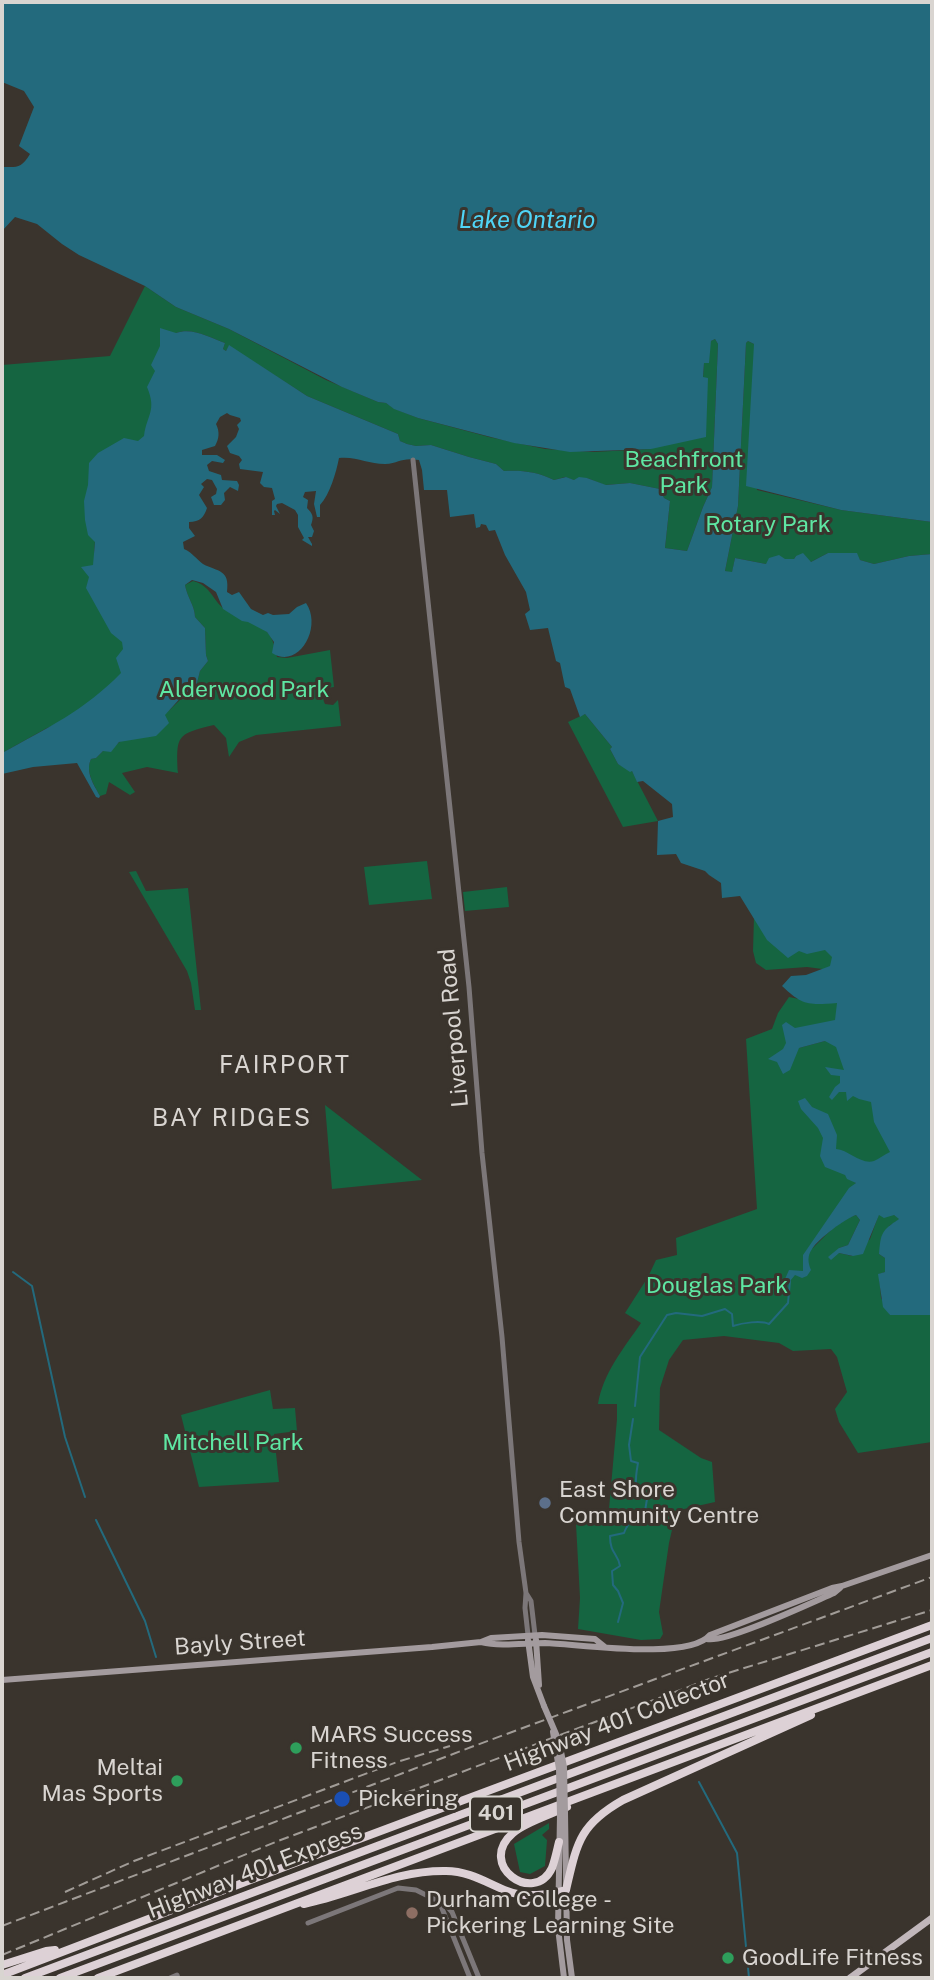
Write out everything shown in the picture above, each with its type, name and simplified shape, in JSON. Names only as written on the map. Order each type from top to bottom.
[{"type":"highway","name":"Highway 401 Collector","points":[[2,1975],[932,1625]]},
{"type":"highway","name":"Highway 401 Express","points":[[25,1978],[932,1638]]},
{"type":"highway","name":"Highway 401 Express","points":[[60,1978],[932,1651]]},
{"type":"highway","name":"401","points":[[99,1978],[932,1665]]},
{"type":"highway","points":[[276,1911],[383,1880],[434,1871],[464,1873],[517,1894],[562,1891],[575,1850],[587,1828],[604,1811],[851,1695]]},
{"type":"highway","points":[[559,1842],[552,1868],[538,1882],[518,1882],[507,1874],[503,1867],[503,1846],[512,1834],[566,1807],[583,1795]]},
{"type":"highway","points":[[2,1965],[46,1951],[69,1948]]},
{"type":"main road","name":"Bayly Street","points":[[481,1642],[491,1645],[532,1643],[665,1649],[686,1646],[832,1588],[932,1555]]},
{"type":"main road","name":"Bayly Street","points":[[2,1680],[481,1642],[491,1638],[531,1635],[595,1639],[605,1647]]},
{"type":"main road","name":"Liverpool Road","points":[[531,1635],[533,1677],[559,1741],[564,1767],[562,1891],[558,1928],[564,1978]]},
{"type":"main road","name":"Liverpool Road","points":[[563,1814],[559,1842],[572,1978]]},
{"type":"main road","points":[[850,1978],[932,1918]]},
{"type":"street","name":"Liverpool Road","points":[[413,460],[469,987],[480,1130],[526,1593],[525,1608],[531,1635]]},
{"type":"street","points":[[308,1923],[398,1888],[416,1890],[446,1905],[452,1912],[480,1978]]},
{"type":"street","points":[[439,1901],[470,1978]]},
{"type":"street","points":[[170,1978],[177,1977]]},
{"type":"green space","name":"Beachfront Park","points":[[145,286],[176,307],[229,329],[326,380],[395,409],[489,437],[545,449],[593,452],[651,449],[708,378],[703,378],[704,363],[711,341],[715,339],[718,344],[712,487],[687,551],[665,548],[670,501],[664,498],[660,489],[630,483],[605,485],[587,478],[574,480],[565,477],[554,480],[530,472],[504,471],[496,464],[431,445],[407,444],[400,441],[398,434],[307,396],[229,346],[226,351],[223,349],[225,343],[194,332],[182,331],[176,333],[156,430],[95,541],[94,553],[134,666],[78,716],[47,728],[2,753],[2,365],[110,356]]},
{"type":"green space","name":"Rotary Park","points":[[748,341],[754,344],[757,490],[841,510],[932,522],[932,554],[874,564],[860,560],[856,553],[828,553],[811,562],[796,556],[794,559],[766,564],[735,558],[732,573],[725,571],[738,506]]},
{"type":"green space","name":"Alderwood Park","points":[[193,581],[204,586],[226,610],[266,631],[272,639],[277,657],[287,658],[330,650],[334,687],[327,688],[323,700],[325,704],[333,705],[338,700],[341,726],[256,735],[239,742],[229,757],[226,738],[214,725],[202,728],[181,738],[178,773],[147,767],[122,773],[135,792],[130,795],[109,782],[106,794],[100,796],[90,773],[91,759],[103,751],[111,751],[123,740],[166,713],[196,687],[200,671],[208,661],[205,628],[195,617],[185,585]]},
{"type":"green space","points":[[585,714],[612,747],[610,749],[618,764],[632,771],[658,821],[623,827],[568,722]]},
{"type":"green space","points":[[427,861],[432,899],[369,905],[364,867]]},
{"type":"green space","points":[[136,871],[146,891],[188,888],[201,1010],[195,1010],[187,971],[129,872]]},
{"type":"green space","points":[[507,887],[509,907],[465,911],[463,892]]},
{"type":"green space","points":[[754,917],[816,935],[846,972],[807,967],[766,970],[756,963],[753,951]]},
{"type":"green space","name":"Douglas Park","points":[[832,994],[850,1017],[799,1048],[825,1041],[854,1039],[842,1083],[848,1095],[878,1096],[913,1147],[845,1175],[856,1183],[812,1249],[838,1225],[856,1215],[860,1220],[848,1245],[839,1248],[839,1253],[852,1256],[870,1239],[879,1214],[894,1215],[900,1219],[889,1226],[879,1254],[885,1258],[885,1272],[879,1274],[881,1298],[890,1315],[932,1315],[932,1442],[858,1453],[839,1422],[835,1409],[847,1392],[837,1357],[831,1349],[793,1351],[779,1343],[724,1336],[683,1340],[669,1360],[660,1388],[659,1430],[701,1458],[712,1462],[715,1502],[666,1513],[674,1521],[659,1612],[663,1634],[660,1639],[641,1640],[578,1629],[580,1598],[576,1524],[608,1520],[617,1404],[598,1404],[609,1371],[641,1323],[625,1313],[656,1260],[677,1255],[676,1238],[757,1209],[746,1039],[772,1029],[778,1013],[789,997],[799,999]]},
{"type":"green space","points":[[325,1105],[422,1180],[332,1189]]},
{"type":"green space","name":"Mitchell Park","points":[[270,1390],[273,1409],[295,1408],[297,1431],[274,1434],[279,1482],[199,1487],[181,1415]]},
{"type":"green space","points":[[549,1823],[549,1829],[542,1835],[547,1840],[545,1866],[530,1874],[520,1872],[514,1844]]},
{"type":"water","name":"Lake Ontario","points":[[2,2],[932,2],[932,522],[841,510],[746,486],[754,344],[748,341],[738,506],[725,571],[732,572],[735,558],[766,564],[769,558],[779,555],[785,559],[794,559],[803,553],[811,562],[828,553],[857,553],[860,560],[874,564],[932,554],[932,1315],[890,1315],[883,1307],[878,1274],[885,1272],[885,1258],[879,1254],[881,1237],[899,1219],[894,1215],[884,1218],[879,1215],[863,1254],[853,1256],[839,1253],[831,1260],[828,1257],[848,1245],[860,1220],[856,1215],[846,1220],[812,1249],[808,1260],[811,1270],[807,1276],[802,1278],[795,1275],[790,1281],[785,1279],[789,1270],[803,1271],[803,1255],[849,1188],[856,1183],[825,1167],[820,1156],[823,1138],[798,1101],[805,1098],[812,1107],[828,1114],[837,1135],[836,1149],[869,1162],[890,1152],[874,1122],[871,1102],[853,1096],[847,1101],[846,1092],[839,1092],[832,1100],[829,1097],[840,1083],[840,1076],[831,1075],[825,1067],[844,1070],[836,1047],[825,1041],[799,1048],[790,1070],[783,1074],[777,1062],[768,1059],[783,1049],[786,1043],[782,1025],[786,1022],[795,1028],[835,1020],[837,1003],[807,1003],[782,986],[791,976],[806,975],[830,966],[832,957],[825,950],[807,954],[799,951],[788,958],[767,940],[740,896],[722,898],[721,883],[705,871],[681,863],[676,854],[657,855],[658,821],[673,817],[672,804],[643,781],[637,782],[632,771],[618,764],[610,749],[612,747],[585,714],[580,717],[570,689],[565,687],[548,628],[530,630],[525,614],[530,610],[526,592],[505,555],[495,530],[489,531],[486,525],[481,524],[476,528],[474,514],[450,517],[447,490],[424,490],[419,460],[408,459],[385,464],[339,458],[330,489],[320,505],[320,517],[317,517],[314,504],[316,491],[305,492],[303,497],[308,500],[307,508],[312,516],[311,525],[314,531],[312,537],[308,537],[312,546],[302,540],[304,538],[298,527],[295,510],[282,503],[277,504],[280,514],[275,510],[275,515],[272,515],[272,501],[275,499],[272,488],[264,487],[260,483],[263,472],[240,469],[242,460],[230,453],[227,446],[236,437],[240,418],[227,413],[220,417],[216,424],[218,438],[215,446],[202,450],[202,455],[217,455],[225,460],[223,463],[212,461],[207,465],[209,471],[221,475],[222,480],[237,481],[238,491],[230,487],[224,493],[225,500],[221,505],[214,505],[211,497],[216,494],[217,489],[212,480],[207,479],[201,484],[204,487],[199,495],[207,508],[201,518],[189,522],[189,528],[195,536],[183,542],[184,549],[203,564],[222,572],[227,579],[227,592],[232,595],[239,592],[251,609],[263,615],[289,614],[306,603],[312,624],[305,644],[291,656],[282,657],[272,653],[274,642],[267,632],[223,609],[216,592],[203,583],[192,580],[185,585],[195,617],[205,628],[208,661],[200,671],[196,687],[184,694],[165,715],[169,723],[156,736],[119,742],[111,752],[103,751],[91,759],[90,774],[99,798],[77,763],[33,767],[2,774],[2,753],[79,708],[121,673],[116,658],[123,649],[122,642],[111,633],[86,588],[89,577],[81,567],[93,565],[95,542],[88,535],[84,501],[89,463],[98,453],[124,438],[138,441],[144,436],[151,407],[147,387],[155,371],[151,365],[160,346],[160,328],[176,333],[194,332],[225,343],[223,349],[226,351],[229,345],[307,396],[398,434],[400,441],[407,444],[431,445],[496,464],[504,471],[530,472],[554,480],[566,477],[574,480],[579,477],[606,485],[630,483],[660,489],[664,498],[670,501],[665,548],[687,551],[712,487],[718,344],[715,339],[711,341],[709,363],[704,363],[703,377],[708,378],[706,437],[651,449],[570,452],[514,443],[418,418],[394,409],[386,403],[342,387],[229,329],[176,307],[145,286],[79,255],[37,224],[15,217],[2,231],[2,167],[18,166],[30,154],[19,146],[34,107],[24,91],[2,82]]},
{"type":"waterway","points":[[13,1272],[32,1286],[65,1437],[85,1497]]},
{"type":"waterway","points":[[635,1406],[640,1357],[667,1315],[676,1313],[702,1316],[725,1309],[732,1314],[733,1326],[756,1322],[769,1324],[788,1303],[790,1281]]},
{"type":"waterway","points":[[618,1622],[623,1603],[613,1585],[612,1571],[620,1566],[611,1546],[610,1536],[624,1533],[632,1520],[645,1511],[647,1499],[636,1483],[638,1463],[631,1461],[629,1445],[633,1419]]},
{"type":"waterway","points":[[96,1520],[145,1621],[156,1657]]},
{"type":"waterway","points":[[699,1782],[737,1853],[749,1978]]},
{"type":"railway","points":[[2,1926],[474,1746],[932,1577]]},
{"type":"railway","points":[[2,1955],[278,1841],[712,1678],[932,1610]]},
{"type":"railway","points":[[65,1892],[134,1861],[397,1762],[450,1746]]},
{"type":"place","name":"East Shore Community Centre","points":[[545,1503]]},
{"type":"place","name":"MARS Success Fitness","points":[[296,1748]]},
{"type":"place","name":"Meltai Mas Sports","points":[[177,1781]]},
{"type":"place","name":"Pickering","points":[[342,1799]]},
{"type":"place","name":"Durham College - Pickering Learning Site","points":[[412,1913]]},
{"type":"place","name":"GoodLife Fitness","points":[[728,1958]]},
{"type":"district","name":"FAIRPORT","points":[[285,1066]]},
{"type":"district","name":"BAY RIDGES","points":[[232,1119]]}]
